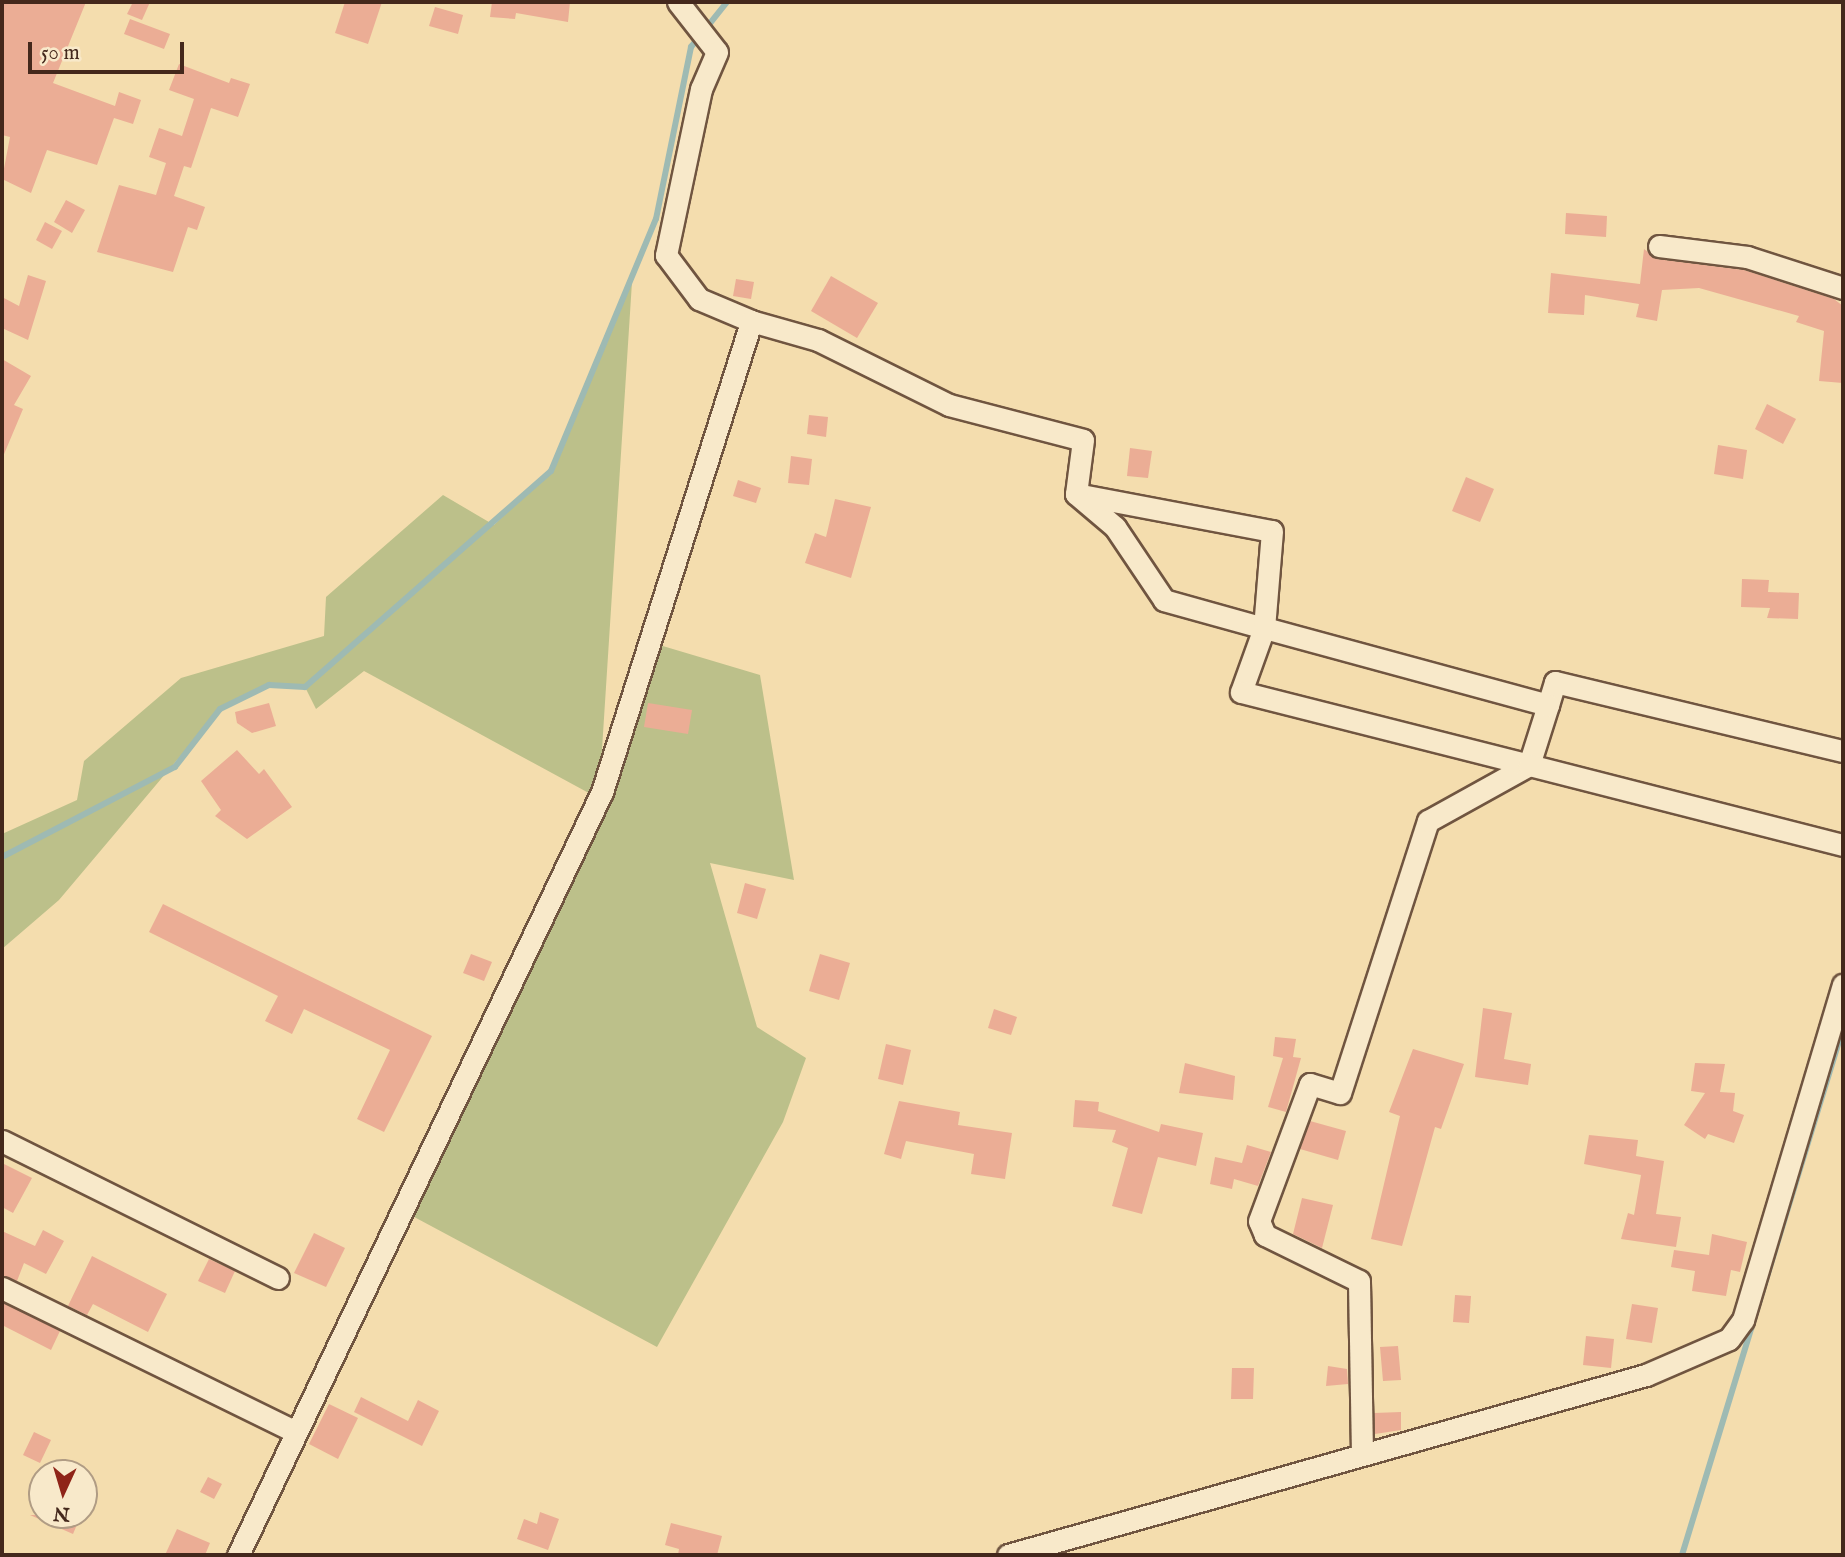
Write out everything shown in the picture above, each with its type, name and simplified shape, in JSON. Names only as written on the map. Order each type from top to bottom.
[{"type":"street","points":[[678,2],[717,52],[702,89],[666,255],[698,299],[751,321],[818,340],[949,405],[1083,440],[1076,494]]},
{"type":"street","points":[[1659,246],[1747,257],[1843,288]]},
{"type":"street","points":[[238,1555],[294,1431],[602,792],[751,321]]},
{"type":"street","points":[[1076,494],[1115,527],[1164,600],[1548,705]]},
{"type":"street","points":[[1076,494],[1272,531],[1264,628],[1241,692],[1843,845]]},
{"type":"street","points":[[1362,1454],[1359,1281],[1265,1235],[1259,1221],[1310,1084],[1340,1093],[1428,821],[1529,765],[1555,682],[1843,751]]},
{"type":"street","points":[[1008,1555],[1646,1375],[1729,1339],[1744,1320],[1843,985]]},
{"type":"street","points":[[2,1141],[278,1278]]},
{"type":"street","points":[[2,1288],[294,1431]]},
{"type":"green space","points":[[632,282],[599,796],[646,641],[760,675],[794,880],[710,863],[757,1027],[806,1058],[783,1122],[657,1347],[403,1211],[598,798],[364,671],[316,709],[305,687],[269,685],[220,709],[59,900],[2,949],[2,834],[77,800],[84,761],[181,678],[324,636],[326,597],[443,495],[494,525],[551,471]]},
{"type":"building","points":[[2,2],[86,2],[53,83],[115,106],[119,92],[141,100],[133,124],[114,118],[97,165],[47,150],[31,193],[2,179],[10,137],[2,135]]},
{"type":"building","points":[[133,2],[150,2],[142,20],[127,14]]},
{"type":"building","points":[[345,2],[382,2],[368,44],[335,33]]},
{"type":"building","points":[[492,2],[570,2],[568,22],[516,13],[515,19],[490,17]]},
{"type":"building","points":[[435,7],[463,15],[458,34],[429,26]]},
{"type":"building","points":[[130,19],[170,34],[164,49],[124,34]]},
{"type":"building","points":[[179,64],[229,83],[231,78],[250,84],[238,117],[211,108],[191,168],[184,166],[174,196],[205,207],[197,230],[188,227],[173,272],[97,252],[119,185],[156,195],[166,163],[149,157],[159,128],[182,136],[194,99],[169,90]]},
{"type":"building","points":[[66,200],[85,210],[72,233],[54,222]]},
{"type":"building","points":[[1566,213],[1607,216],[1606,237],[1565,234]]},
{"type":"building","points":[[45,222],[62,231],[52,249],[36,240]]},
{"type":"building","points":[[1644,249],[1657,259],[1744,270],[1834,299],[1843,306],[1843,383],[1819,381],[1824,331],[1796,322],[1799,316],[1699,288],[1662,290],[1657,321],[1636,317],[1639,304],[1585,295],[1584,315],[1548,313],[1551,273],[1640,284]]},
{"type":"building","points":[[28,275],[46,281],[28,340],[2,328],[2,297],[19,306]]},
{"type":"building","points":[[831,276],[878,303],[857,338],[811,311]]},
{"type":"building","points":[[736,279],[754,282],[751,299],[733,296]]},
{"type":"building","points":[[2,359],[31,376],[14,405],[23,409],[2,459]]},
{"type":"building","points":[[1767,404],[1796,419],[1783,444],[1755,429]]},
{"type":"building","points":[[809,415],[828,417],[826,437],[807,434]]},
{"type":"building","points":[[1718,445],[1747,450],[1743,479],[1714,474]]},
{"type":"building","points":[[1130,448],[1152,451],[1148,478],[1127,476]]},
{"type":"building","points":[[791,456],[812,459],[809,485],[788,483]]},
{"type":"building","points":[[1466,477],[1494,489],[1480,522],[1452,511]]},
{"type":"building","points":[[738,480],[761,488],[756,503],[733,496]]},
{"type":"building","points":[[835,499],[871,507],[851,578],[805,563],[815,533],[826,537]]},
{"type":"building","points":[[1742,579],[1769,580],[1768,592],[1799,593],[1798,619],[1767,618],[1770,608],[1741,607]]},
{"type":"building","points":[[269,703],[276,726],[252,733],[237,723],[235,712]]},
{"type":"building","points":[[648,703],[692,710],[688,734],[644,727]]},
{"type":"building","points":[[237,750],[259,774],[264,769],[292,807],[247,839],[215,816],[221,810],[201,781]]},
{"type":"building","points":[[745,883],[766,889],[757,919],[737,913]]},
{"type":"building","points":[[163,904],[432,1036],[384,1132],[357,1119],[390,1050],[304,1009],[292,1034],[265,1021],[278,996],[149,932]]},
{"type":"building","points":[[471,954],[492,962],[484,981],[463,973]]},
{"type":"building","points":[[820,954],[850,963],[839,1000],[809,991]]},
{"type":"building","points":[[1483,1008],[1512,1013],[1504,1059],[1531,1064],[1528,1085],[1475,1077]]},
{"type":"building","points":[[994,1009],[1017,1017],[1011,1035],[988,1028]]},
{"type":"building","points":[[1275,1037],[1296,1039],[1293,1057],[1301,1058],[1286,1112],[1268,1107],[1283,1058],[1273,1056]]},
{"type":"building","points":[[886,1044],[911,1050],[903,1085],[878,1079]]},
{"type":"building","points":[[1413,1049],[1464,1064],[1441,1129],[1435,1127],[1402,1246],[1371,1239],[1400,1116],[1389,1112]]},
{"type":"building","points":[[1185,1063],[1235,1076],[1233,1100],[1179,1093]]},
{"type":"building","points":[[1695,1063],[1725,1064],[1720,1092],[1735,1093],[1733,1111],[1744,1115],[1734,1143],[1708,1134],[1705,1139],[1684,1125],[1705,1093],[1691,1091]]},
{"type":"building","points":[[1075,1100],[1099,1102],[1098,1111],[1159,1132],[1161,1124],[1203,1133],[1196,1166],[1158,1157],[1142,1214],[1112,1206],[1128,1148],[1112,1142],[1116,1130],[1073,1127]]},
{"type":"building","points":[[899,1101],[960,1112],[958,1125],[1012,1133],[1005,1179],[971,1174],[974,1154],[906,1141],[901,1159],[884,1154]]},
{"type":"building","points":[[1310,1121],[1346,1131],[1338,1160],[1300,1149]]},
{"type":"building","points":[[1589,1135],[1638,1140],[1636,1156],[1664,1161],[1656,1214],[1681,1217],[1676,1247],[1621,1239],[1628,1213],[1634,1215],[1641,1175],[1584,1164]]},
{"type":"building","points":[[1247,1145],[1271,1152],[1258,1186],[1234,1179],[1232,1189],[1210,1184],[1215,1157],[1242,1163]]},
{"type":"building","points":[[2,1163],[32,1178],[13,1213],[2,1207]]},
{"type":"building","points":[[1302,1198],[1333,1205],[1322,1248],[1293,1234]]},
{"type":"building","points":[[43,1230],[64,1241],[46,1274],[24,1263],[17,1281],[2,1275],[2,1231],[35,1246]]},
{"type":"building","points":[[314,1233],[345,1248],[326,1287],[294,1273]]},
{"type":"building","points":[[1712,1234],[1747,1242],[1740,1272],[1731,1270],[1726,1296],[1692,1291],[1695,1271],[1671,1267],[1674,1250],[1709,1255]]},
{"type":"building","points":[[92,1256],[167,1294],[148,1332],[93,1304],[87,1315],[68,1306]]},
{"type":"building","points":[[209,1259],[235,1271],[225,1293],[198,1281]]},
{"type":"building","points":[[1455,1295],[1471,1296],[1469,1323],[1453,1322]]},
{"type":"building","points":[[2,1302],[60,1331],[51,1350],[2,1325]]},
{"type":"building","points":[[1632,1304],[1658,1308],[1652,1343],[1626,1339]]},
{"type":"building","points":[[1586,1336],[1614,1339],[1611,1368],[1583,1365]]},
{"type":"building","points":[[1398,1346],[1401,1380],[1383,1381],[1380,1347]]},
{"type":"building","points":[[1328,1366],[1347,1369],[1348,1384],[1326,1386]]},
{"type":"building","points":[[1232,1368],[1254,1368],[1253,1399],[1231,1399]]},
{"type":"building","points":[[361,1397],[408,1421],[418,1400],[439,1411],[422,1446],[354,1412]]},
{"type":"building","points":[[329,1404],[358,1418],[338,1459],[309,1444]]},
{"type":"building","points":[[1401,1412],[1401,1430],[1375,1434],[1374,1413]]},
{"type":"building","points":[[34,1432],[51,1440],[42,1459],[32,1459],[23,1455]]},
{"type":"building","points":[[208,1477],[222,1484],[214,1499],[200,1492]]},
{"type":"building","points":[[540,1512],[559,1519],[548,1550],[517,1539],[524,1519],[537,1524]]},
{"type":"building","points":[[671,1523],[722,1536],[717,1555],[678,1555],[679,1549],[665,1545]]},
{"type":"building","points":[[62,1529],[75,1529],[73,1534]]},
{"type":"building","points":[[177,1529],[210,1543],[205,1555],[165,1555]]},
{"type":"waterway","points":[[2,857],[175,767],[220,709],[269,685],[305,687],[551,471],[656,219],[691,47],[727,2]]},
{"type":"waterway","points":[[1682,1555],[1843,1028]]}]
